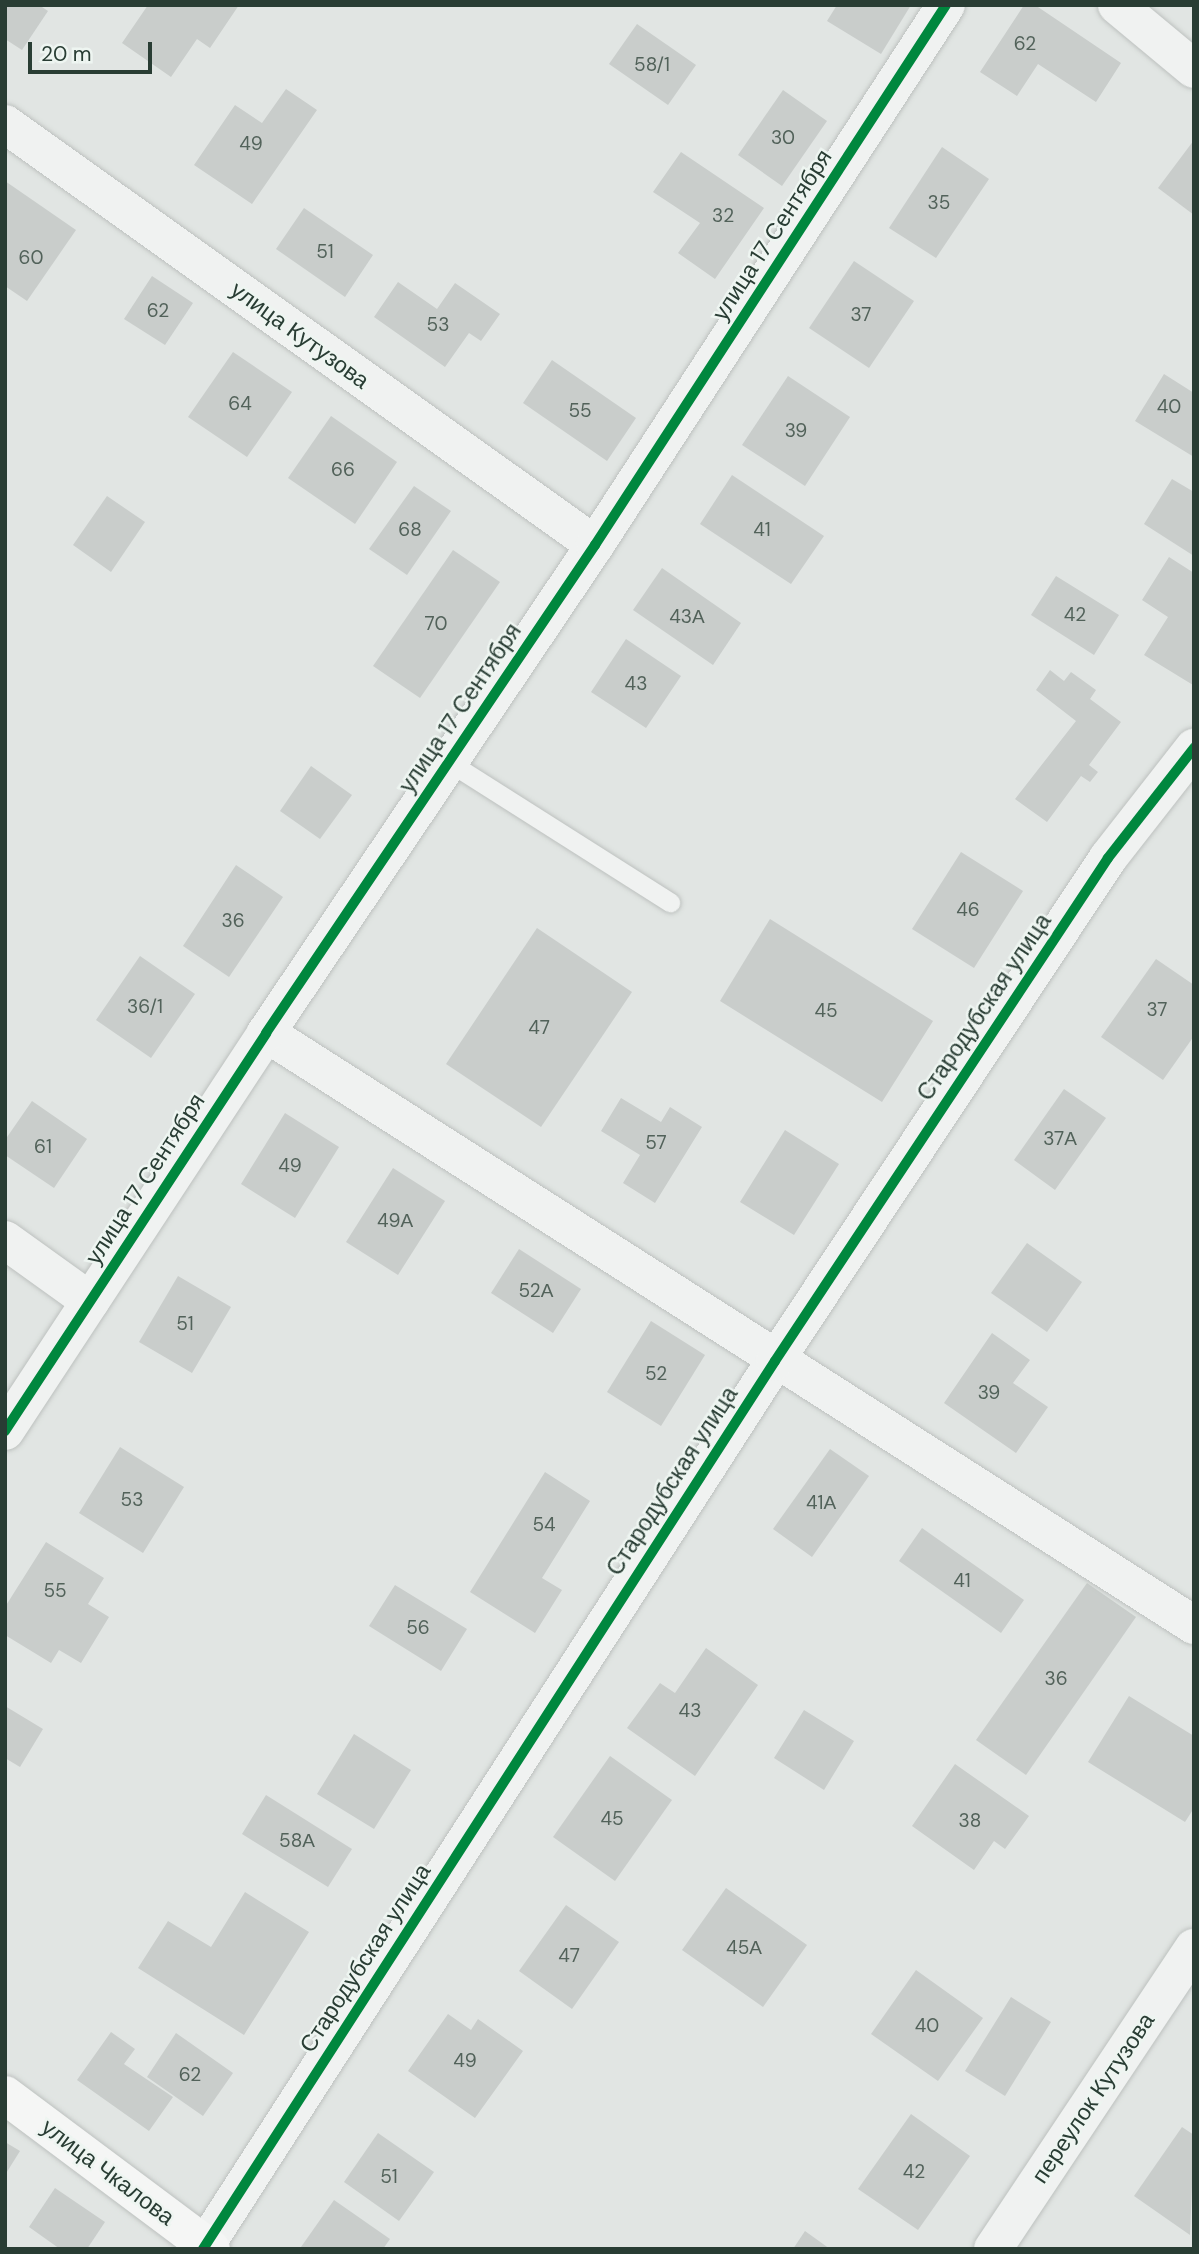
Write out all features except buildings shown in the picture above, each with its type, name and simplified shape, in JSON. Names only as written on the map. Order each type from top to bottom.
[{"type":"street","name":"улица 17 Сентября","points":[[5,1431],[266,1033],[595,545],[946,5]]},
{"type":"street","points":[[1117,5],[1194,69]]},
{"type":"street","name":"улица Кутузова","points":[[5,124],[595,545]]},
{"type":"street","name":"Стародубская улица","points":[[206,2247],[775,1361],[1108,858],[1194,748]]},
{"type":"street","points":[[266,1033],[775,1361],[1194,1625]]},
{"type":"street","points":[[5,1240],[89,1301]]},
{"type":"street","name":"переулок Кутузова","points":[[993,2249],[1194,1948]]},
{"type":"street","name":"улица Чкалова","points":[[5,2095],[206,2247]]},
{"type":"lane","points":[[449,762],[670,902]]},
{"type":"cycle path","points":[[5,1431],[266,1033],[595,545],[946,5]]},
{"type":"cycle path","points":[[203,2249],[775,1361],[1108,858],[1194,748]]}]
